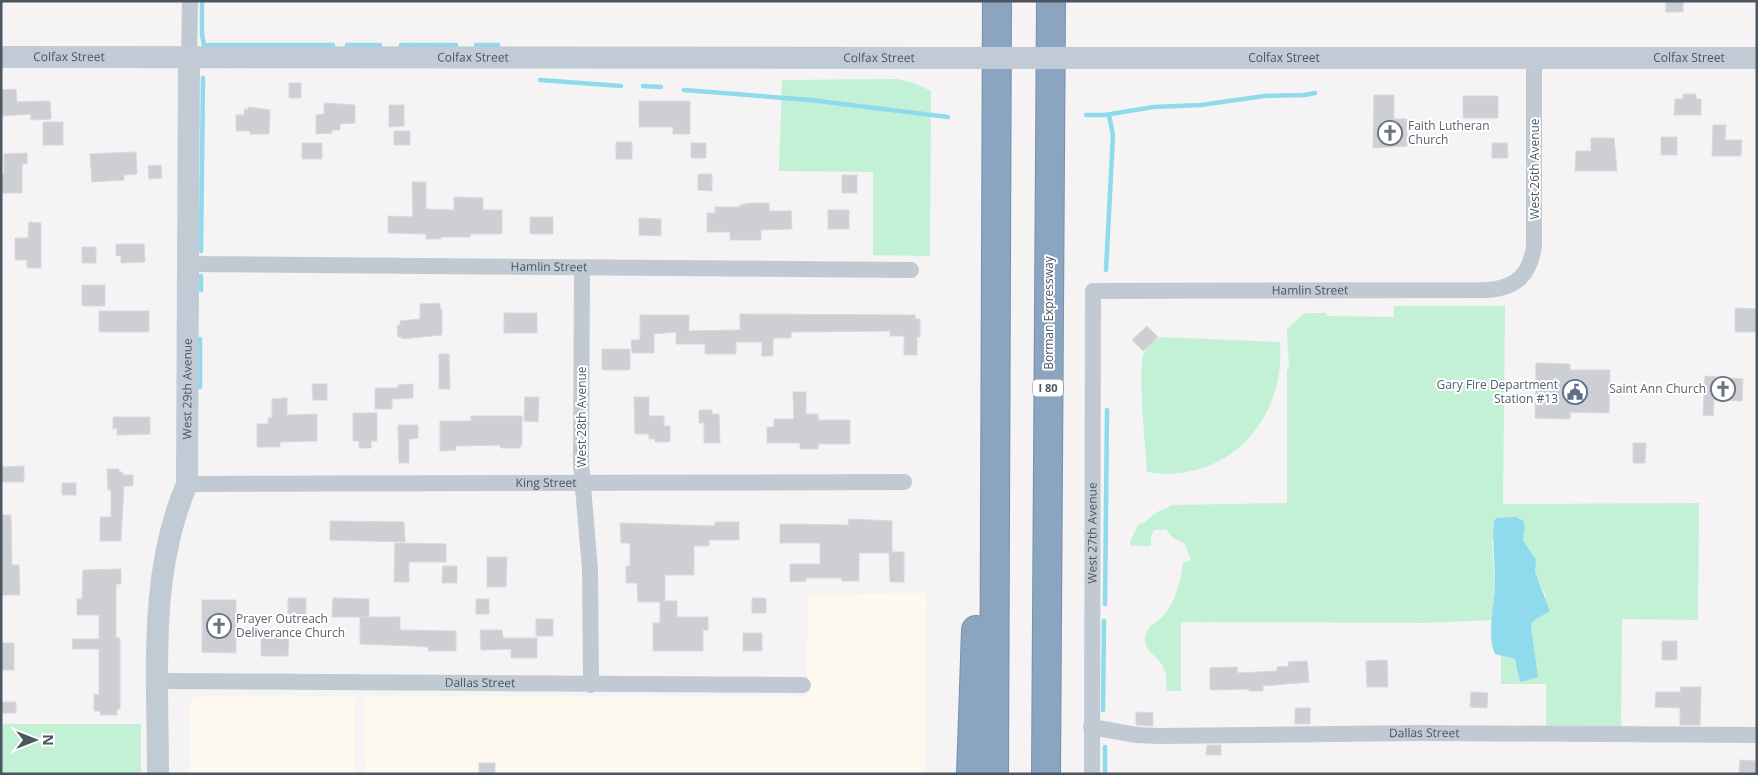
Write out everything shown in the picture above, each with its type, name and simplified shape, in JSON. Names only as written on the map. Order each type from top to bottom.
[{"type":"highway","points":[[994,774],[997,1]]},
{"type":"highway","name":"Borman Expressway","points":[[1046,774],[1051,1]]},
{"type":"highway","points":[[971,774],[978,589],[995,464]]},
{"type":"street","name":"West 29th Avenue","points":[[158,774],[160,598],[163,568],[175,514],[187,484],[190,1]]},
{"type":"street","name":"Colfax Street","points":[[1,57],[1757,58]]},
{"type":"street","name":"West 26th Avenue","points":[[1523,277],[1533,257],[1535,233],[1534,58]]},
{"type":"street","name":"Hamlin Street","points":[[187,264],[582,269],[911,270]]},
{"type":"street","name":"West 28th Avenue","points":[[582,269],[582,484],[590,569],[592,685]]},
{"type":"street","name":"Hamlin Street","points":[[1093,291],[1487,290],[1509,286],[1523,277]]},
{"type":"street","name":"West 27th Avenue","points":[[1092,774],[1093,291]]},
{"type":"street","name":"King Street","points":[[187,484],[904,482]]},
{"type":"street","name":"Dallas Street","points":[[158,681],[803,685]]},
{"type":"street","name":"Dallas Street","points":[[1091,727],[1137,735],[1158,736],[1419,733],[1757,736]]},
{"type":"shaded area","points":[[926,593],[925,774],[365,774],[364,697],[806,697],[808,595]]},
{"type":"shaded area","points":[[195,697],[355,697],[355,774],[190,774],[189,703]]},
{"type":"green space","points":[[897,79],[914,83],[931,91],[930,256],[873,255],[873,172],[779,171],[782,80]]},
{"type":"green space","points":[[1394,306],[1505,306],[1503,504],[1699,503],[1698,620],[1622,619],[1621,730],[1546,729],[1546,684],[1501,684],[1501,656],[1515,659],[1519,673],[1538,677],[1531,625],[1546,596],[1534,572],[1536,560],[1523,540],[1525,526],[1492,540],[1495,585],[1492,620],[1425,623],[1181,622],[1181,691],[1166,691],[1164,668],[1147,648],[1145,637],[1150,627],[1165,614],[1172,603],[1181,576],[1183,563],[1191,560],[1184,543],[1173,538],[1166,529],[1154,530],[1151,536],[1151,546],[1131,546],[1130,542],[1138,525],[1171,505],[1287,503],[1287,370],[1289,369],[1287,329],[1305,313],[1326,313],[1327,316],[1394,317]]},
{"type":"green space","points":[[1161,337],[1280,342],[1279,371],[1273,397],[1262,421],[1246,441],[1226,457],[1202,468],[1176,473],[1147,472],[1141,374],[1142,360],[1147,347]]},
{"type":"green space","points":[[1,724],[141,724],[141,774],[1,774]]},
{"type":"water","points":[[1516,517],[1523,521],[1525,526],[1523,540],[1536,560],[1535,572],[1550,611],[1533,621],[1531,625],[1538,677],[1520,682],[1515,659],[1495,654],[1491,638],[1495,592],[1494,521],[1497,518]]},
{"type":"building","points":[[1666,1],[1683,1],[1683,12],[1666,12]]},
{"type":"building","points":[[289,83],[301,83],[301,98],[289,98]]},
{"type":"building","points":[[16,89],[17,102],[50,101],[51,119],[31,120],[31,114],[1,116],[1,90]]},
{"type":"building","points":[[1683,94],[1696,94],[1696,99],[1701,99],[1701,115],[1674,115],[1675,99],[1683,99]]},
{"type":"building","name":"Faith Lutheran Church","points":[[1374,95],[1394,95],[1394,119],[1407,119],[1407,146],[1373,148]]},
{"type":"building","points":[[1463,96],[1498,96],[1498,118],[1463,118]]},
{"type":"building","points":[[639,101],[690,101],[690,134],[673,134],[673,127],[639,127]]},
{"type":"building","points":[[324,103],[355,105],[355,123],[340,124],[340,130],[332,130],[332,133],[316,134],[316,115],[324,114]]},
{"type":"building","points":[[389,105],[404,105],[404,126],[389,127]]},
{"type":"building","points":[[248,107],[270,110],[269,134],[250,134],[250,131],[236,131],[236,115],[244,115],[244,109],[248,110]]},
{"type":"building","points":[[43,122],[63,122],[63,145],[43,145]]},
{"type":"building","points":[[1713,125],[1726,125],[1725,140],[1742,140],[1741,156],[1712,156]]},
{"type":"building","points":[[394,131],[410,131],[410,145],[394,145]]},
{"type":"building","points":[[1661,137],[1677,137],[1677,155],[1661,155]]},
{"type":"building","points":[[1591,138],[1614,138],[1617,171],[1575,171],[1576,151],[1591,151]]},
{"type":"building","points":[[616,142],[632,142],[632,159],[616,159]]},
{"type":"building","points":[[302,143],[322,143],[322,159],[302,159]]},
{"type":"building","points":[[691,143],[706,143],[706,158],[691,158]]},
{"type":"building","points":[[1492,143],[1507,143],[1508,158],[1492,158]]},
{"type":"building","points":[[136,152],[137,174],[124,175],[124,180],[92,182],[90,154]]},
{"type":"building","points":[[27,153],[27,164],[22,164],[22,193],[1,193],[1,174],[4,174],[4,154]]},
{"type":"building","points":[[161,165],[162,178],[149,179],[148,166]]},
{"type":"building","points":[[698,174],[712,174],[712,191],[698,190]]},
{"type":"building","points":[[842,175],[857,175],[857,193],[842,193]]},
{"type":"building","points":[[412,182],[426,182],[426,209],[454,210],[454,197],[483,198],[483,210],[502,210],[502,234],[470,234],[470,237],[426,239],[426,234],[388,233],[388,216],[413,217]]},
{"type":"building","points":[[769,203],[769,211],[791,211],[792,229],[761,230],[761,240],[730,240],[730,232],[707,232],[707,213],[715,213],[715,207],[740,207],[740,205]]},
{"type":"building","points":[[828,210],[849,210],[849,229],[828,229]]},
{"type":"building","points":[[530,217],[553,217],[553,234],[530,234]]},
{"type":"building","points":[[639,218],[661,219],[661,236],[639,235]]},
{"type":"building","points":[[29,222],[41,223],[41,268],[27,268],[27,260],[15,260],[15,238],[28,238]]},
{"type":"building","points":[[116,244],[144,244],[145,262],[121,263],[121,255],[116,256]]},
{"type":"building","points":[[82,247],[96,247],[96,263],[82,263]]},
{"type":"building","points":[[82,285],[105,285],[105,306],[82,306]]},
{"type":"building","points":[[440,303],[440,309],[442,309],[442,335],[402,339],[402,337],[398,337],[397,325],[400,325],[400,321],[420,319],[420,304]]},
{"type":"building","points":[[1735,308],[1757,309],[1757,332],[1735,332]]},
{"type":"building","points":[[99,311],[149,311],[149,332],[99,332]]},
{"type":"building","points":[[504,313],[537,313],[537,333],[504,333]]},
{"type":"building","points":[[740,314],[915,315],[915,319],[920,319],[917,355],[904,355],[904,336],[890,336],[890,331],[791,332],[791,338],[773,338],[773,356],[762,356],[762,342],[736,342],[736,354],[705,354],[705,344],[676,344],[676,332],[654,334],[654,353],[632,353],[631,340],[640,340],[640,315],[689,315],[689,331],[740,330]]},
{"type":"building","points":[[1147,326],[1158,337],[1143,351],[1132,340]]},
{"type":"building","points":[[602,349],[630,349],[630,370],[602,370]]},
{"type":"building","points":[[439,354],[449,354],[450,389],[439,389]]},
{"type":"building","name":"Gary Fire Department Station #13","points":[[1536,363],[1570,364],[1570,370],[1610,370],[1609,413],[1570,412],[1570,419],[1535,418]]},
{"type":"building","name":"Saint Ann Church","points":[[1705,376],[1743,379],[1742,401],[1714,399],[1713,416],[1703,415]]},
{"type":"building","points":[[312,384],[327,384],[327,400],[313,400]]},
{"type":"building","points":[[413,384],[413,398],[392,399],[392,409],[375,409],[375,388],[398,388],[398,385]]},
{"type":"building","points":[[793,392],[806,392],[806,414],[818,414],[818,420],[850,420],[850,444],[818,444],[818,449],[800,449],[800,443],[767,443],[767,427],[774,427],[774,419],[794,419]]},
{"type":"building","points":[[525,397],[539,397],[538,422],[524,421]]},
{"type":"building","points":[[634,397],[649,397],[649,416],[664,416],[664,426],[670,426],[670,442],[655,442],[655,439],[649,439],[649,434],[635,434]]},
{"type":"building","points":[[287,398],[287,415],[317,414],[317,441],[280,442],[280,447],[257,447],[257,424],[268,424],[268,418],[272,418],[272,399]]},
{"type":"building","points":[[699,410],[712,410],[712,414],[719,414],[720,443],[704,443],[704,423],[699,423]]},
{"type":"building","points":[[353,413],[377,413],[377,441],[371,441],[371,448],[359,448],[359,441],[353,441]]},
{"type":"building","points":[[471,416],[522,416],[522,443],[520,448],[501,448],[499,445],[456,446],[456,450],[440,451],[440,421],[471,421]]},
{"type":"building","points":[[113,417],[150,417],[150,434],[117,435],[117,428],[113,429]]},
{"type":"building","points":[[398,425],[418,425],[418,438],[409,439],[409,463],[399,463]]},
{"type":"building","points":[[1633,443],[1646,443],[1645,463],[1633,463]]},
{"type":"building","points":[[24,466],[24,482],[1,482],[1,467]]},
{"type":"building","points":[[107,469],[119,469],[119,472],[123,472],[123,475],[133,475],[133,486],[124,486],[121,541],[100,541],[100,517],[111,517],[111,490],[108,490]]},
{"type":"building","points":[[62,483],[76,483],[76,495],[62,495]]},
{"type":"building","points":[[1,515],[11,515],[12,565],[19,565],[20,595],[1,595]]},
{"type":"building","points":[[849,519],[892,521],[892,552],[904,552],[904,582],[890,582],[889,553],[859,553],[859,581],[842,581],[842,578],[806,578],[806,581],[790,582],[790,564],[820,564],[820,543],[780,543],[780,524],[848,525]]},
{"type":"building","points":[[330,521],[404,522],[405,542],[330,540]]},
{"type":"building","points":[[715,522],[739,522],[739,540],[709,540],[709,546],[694,546],[694,575],[665,575],[665,601],[677,601],[677,617],[708,617],[708,630],[703,630],[703,651],[653,651],[653,623],[660,623],[660,602],[638,602],[637,583],[626,583],[626,566],[630,566],[630,543],[621,543],[620,523],[715,526]]},
{"type":"building","points":[[395,543],[446,544],[446,562],[409,562],[409,582],[394,582]]},
{"type":"building","points":[[487,557],[507,557],[506,587],[487,587]]},
{"type":"building","points":[[443,566],[457,566],[457,583],[442,583]]},
{"type":"building","points":[[121,569],[121,584],[116,584],[116,638],[120,638],[120,709],[117,709],[117,715],[100,715],[100,711],[94,711],[94,694],[99,695],[99,649],[73,649],[72,639],[99,639],[99,615],[77,615],[77,599],[82,599],[83,570]]},
{"type":"building","points":[[288,598],[306,598],[306,615],[288,614]]},
{"type":"building","points":[[333,598],[369,599],[369,617],[332,617]]},
{"type":"building","points":[[752,598],[766,598],[766,613],[752,613]]},
{"type":"building","points":[[476,599],[489,599],[489,614],[476,614]]},
{"type":"building","name":"Prayer Outreach Deliverance Church","points":[[202,600],[236,600],[236,653],[202,652]]},
{"type":"building","points":[[360,617],[400,617],[400,630],[456,631],[456,651],[428,651],[428,647],[360,644]]},
{"type":"building","points":[[536,619],[553,619],[553,636],[536,636]]},
{"type":"building","points":[[480,630],[502,630],[503,638],[537,638],[537,658],[511,658],[511,649],[481,650]]},
{"type":"building","points":[[743,633],[762,633],[762,651],[743,651]]},
{"type":"building","points":[[261,634],[289,634],[288,656],[261,656]]},
{"type":"building","points":[[1662,641],[1677,641],[1677,660],[1662,660]]},
{"type":"building","points":[[1,643],[14,643],[14,670],[1,670]]},
{"type":"building","points":[[1387,660],[1388,687],[1367,687],[1366,661]]},
{"type":"building","points":[[1307,661],[1309,682],[1263,686],[1263,691],[1249,691],[1249,689],[1210,690],[1210,668],[1237,667],[1238,673],[1277,671],[1277,667],[1289,666],[1288,662]]},
{"type":"building","points":[[1681,687],[1701,687],[1700,725],[1680,725],[1680,708],[1655,707],[1656,692],[1680,692]]},
{"type":"building","points":[[1471,692],[1488,693],[1487,708],[1470,707]]},
{"type":"building","points":[[1,702],[16,702],[16,713],[1,713]]},
{"type":"building","points":[[1295,708],[1310,708],[1310,724],[1295,724]]},
{"type":"building","points":[[1136,712],[1153,713],[1153,726],[1136,725]]},
{"type":"building","points":[[1207,745],[1221,745],[1221,755],[1206,755]]},
{"type":"building","points":[[1740,760],[1757,761],[1757,774],[1739,774]]},
{"type":"building","points":[[479,763],[495,763],[495,774],[479,774]]},
{"type":"waterway","points":[[202,1],[204,45],[333,45]]},
{"type":"waterway","points":[[347,45],[380,45]]},
{"type":"waterway","points":[[401,45],[456,45]]},
{"type":"waterway","points":[[476,45],[498,45]]},
{"type":"waterway","points":[[201,251],[203,78]]},
{"type":"waterway","points":[[540,80],[621,86]]},
{"type":"waterway","points":[[643,86],[661,87]]},
{"type":"waterway","points":[[684,90],[810,100],[948,117]]},
{"type":"waterway","points":[[1086,115],[1105,115],[1153,107],[1201,105],[1264,96],[1315,93]]},
{"type":"waterway","points":[[1106,270],[1113,136],[1109,115]]},
{"type":"waterway","points":[[201,276],[201,290]]},
{"type":"waterway","points":[[200,339],[200,387]]},
{"type":"waterway","points":[[1105,604],[1107,410]]},
{"type":"waterway","points":[[1103,710],[1104,621]]},
{"type":"waterway","points":[[1105,747],[1105,774]]},
{"type":"place","name":"Faith Lutheran Church","points":[[1390,133]]},
{"type":"place","name":"Saint Ann Church","points":[[1723,389]]},
{"type":"place","name":"Gary Fire Department Station #13","points":[[1575,392]]},
{"type":"place","name":"Prayer Outreach Deliverance Church","points":[[219,626]]}]
